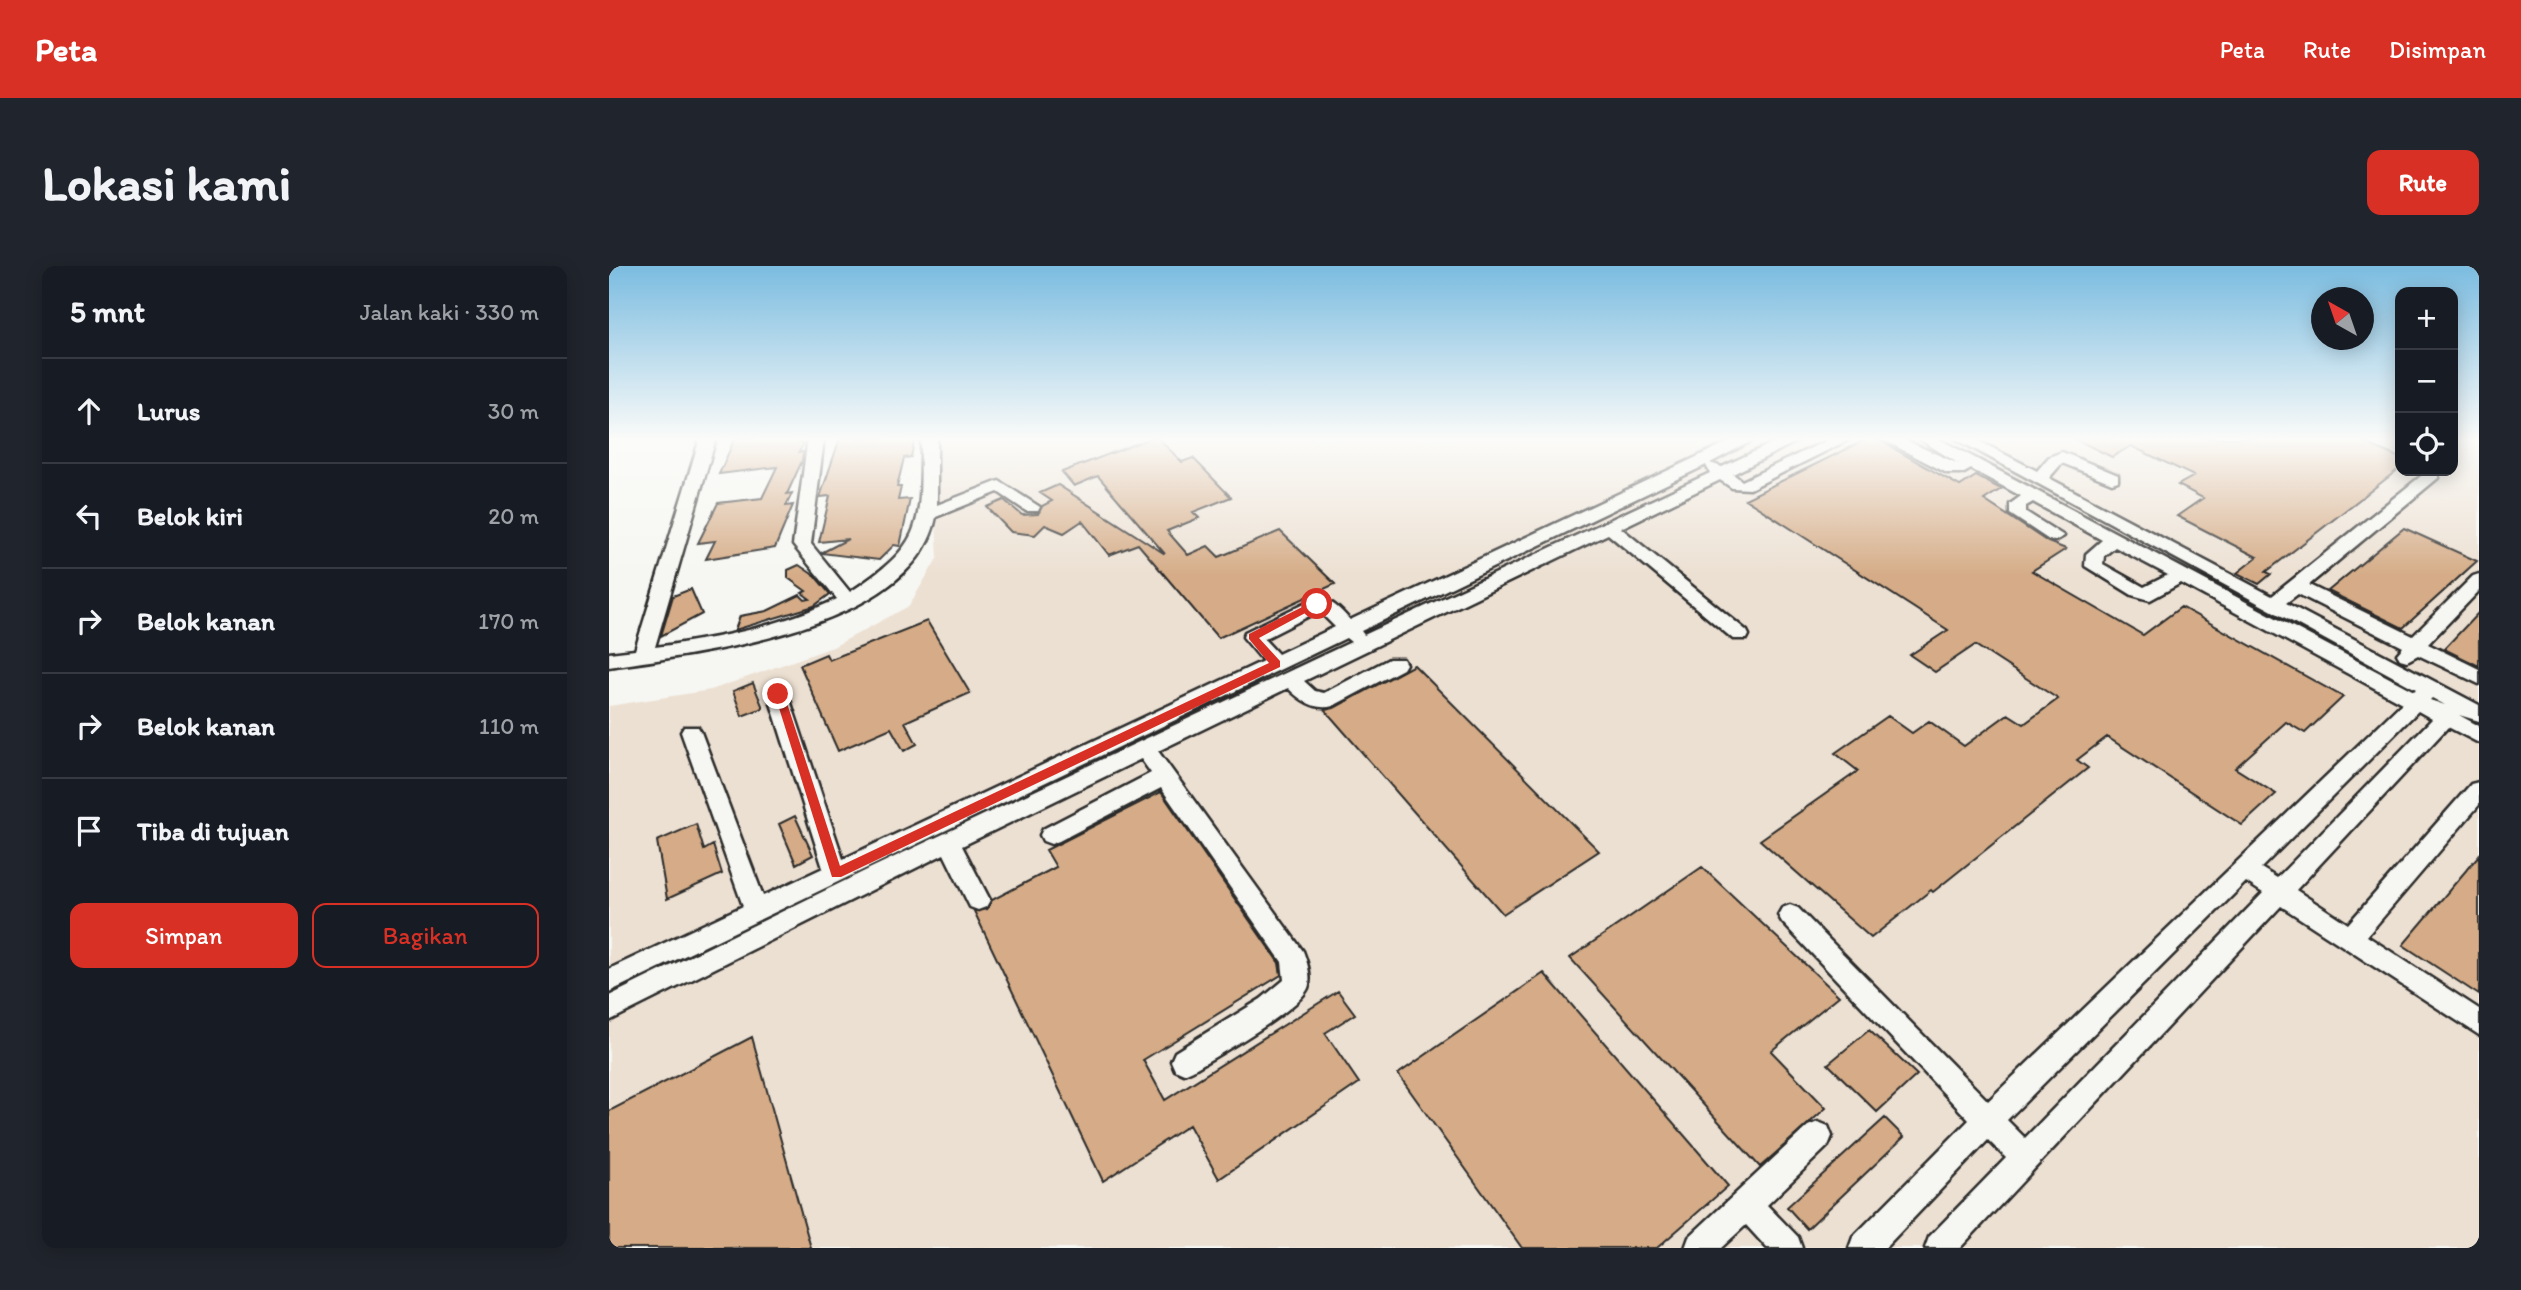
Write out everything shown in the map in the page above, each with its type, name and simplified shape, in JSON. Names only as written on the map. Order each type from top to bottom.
[{"type":"street","points":[[643,655],[694,484]]},
{"type":"street","points":[[810,484],[802,545],[848,601]]},
{"type":"street","points":[[609,660],[782,631],[848,601],[896,568],[913,549],[923,533],[927,515],[928,484]]},
{"type":"street","points":[[1356,637],[1526,544],[1652,484]]},
{"type":"street","points":[[609,981],[836,873],[1356,637],[1544,558],[1700,484]]},
{"type":"street","points":[[2028,484],[2274,604],[2392,667],[2424,695]]},
{"type":"street","points":[[2031,484],[2114,539],[2181,575],[2462,712],[2479,735]]},
{"type":"street","points":[[2038,484],[2018,504],[2018,514],[2055,536]]},
{"type":"street","points":[[2274,604],[2421,484]]},
{"type":"street","points":[[927,515],[999,486],[1032,507]]},
{"type":"street","points":[[1610,527],[1740,635]]},
{"type":"street","points":[[2114,539],[2095,555],[2094,566],[2138,591],[2150,594],[2181,575]]},
{"type":"street","points":[[1526,544],[1544,558]]},
{"type":"street","points":[[2392,667],[2479,580]]},
{"type":"street","points":[[2296,586],[2479,677]]},
{"type":"street","points":[[1356,637],[1327,607],[1317,604],[1252,637],[1309,698],[1326,701],[1396,664]]},
{"type":"street","points":[[609,1009],[1145,749],[1283,672]]},
{"type":"street","points":[[778,694],[836,873]]},
{"type":"street","points":[[1864,1248],[1987,1120],[2424,695]]},
{"type":"street","points":[[1940,1248],[2279,891],[2462,712]]},
{"type":"street","points":[[691,732],[757,911]]},
{"type":"street","points":[[1145,749],[1294,960],[1297,984],[1270,1007],[1184,1061]]},
{"type":"street","points":[[1051,835],[1164,776]]},
{"type":"street","points":[[2351,939],[2479,790]]},
{"type":"street","points":[[949,842],[978,900]]},
{"type":"street","points":[[2246,870],[2479,1023]]},
{"type":"street","points":[[1790,915],[2026,1159]]},
{"type":"street","points":[[1700,1248],[1818,1136]]},
{"type":"street","points":[[1746,1203],[1787,1248]]},
{"type":"shaded area","points":[[934,484],[2479,484],[2479,1248],[609,1248],[609,706],[711,690],[833,647],[909,606],[938,557]]},
{"type":"building","points":[[769,484],[792,484],[787,494],[792,493],[786,506],[793,505],[775,548],[706,559],[715,541],[698,543],[718,503],[762,498]]},
{"type":"building","points":[[824,484],[898,484],[897,487],[901,487],[898,500],[910,499],[900,546],[894,545],[879,560],[821,553],[848,539],[819,542],[830,496],[820,497]]},
{"type":"building","points":[[1105,484],[1218,484],[1231,497],[1193,512],[1199,518],[1167,531],[1188,555],[1208,546],[1219,557],[1280,531],[1335,584],[1218,638],[1138,544],[1109,555],[1082,521],[1064,533],[1045,525],[1035,535],[1011,532],[987,507],[1004,500],[1022,515],[1038,514],[1042,506],[1052,501],[1040,493],[1058,485],[1165,554]]},
{"type":"building","points":[[1776,484],[1956,484],[1960,486],[1991,484],[2001,489],[1984,500],[2048,542],[2066,549],[2032,571],[2143,635],[2181,607],[2343,697],[2305,733],[2286,722],[2235,768],[2276,794],[2242,825],[2107,737],[2077,760],[2088,768],[1871,938],[1760,840],[1858,771],[1835,753],[1888,716],[1912,733],[1929,721],[1964,746],[2008,714],[2024,724],[2058,699],[1975,645],[1935,672],[1910,655],[1948,630],[1745,499]]},
{"type":"building","points":[[2380,484],[2266,572],[2271,574],[2259,584],[2237,573],[2257,557],[2177,516],[2203,498],[2178,485]]},
{"type":"building","points":[[2404,528],[2477,561],[2403,628],[2328,591]]},
{"type":"building","points":[[799,565],[815,576],[830,594],[814,606],[735,630],[740,616],[767,611],[800,595],[805,600],[810,599],[802,593],[806,591],[788,578],[788,570]]},
{"type":"building","points":[[691,589],[702,614],[661,636],[673,596]]},
{"type":"building","points":[[2479,612],[2479,666],[2444,649]]},
{"type":"building","points":[[927,621],[970,693],[905,722],[917,744],[904,751],[891,728],[838,751],[800,665],[826,654],[829,660]]},
{"type":"building","points":[[1414,665],[1599,851],[1503,914],[1325,710],[1334,708]]},
{"type":"building","points":[[753,683],[763,708],[742,716],[733,691]]},
{"type":"building","points":[[1161,792],[1279,963],[1281,975],[1143,1060],[1165,1100],[1338,991],[1355,1014],[1325,1033],[1359,1083],[1219,1179],[1189,1125],[1103,1181],[974,911],[987,909],[992,900],[1056,867],[1046,850]]},
{"type":"building","points":[[795,816],[813,855],[796,864],[779,824]]},
{"type":"building","points":[[696,824],[704,850],[713,845],[722,874],[667,899],[657,841]]},
{"type":"building","points":[[2479,855],[2479,995],[2403,945]]},
{"type":"building","points":[[1702,867],[1839,996],[1771,1051],[1826,1108],[1760,1167],[1570,958]]},
{"type":"building","points":[[1544,973],[1728,1186],[1657,1248],[1522,1248],[1398,1074]]},
{"type":"building","points":[[1869,1030],[1917,1075],[1877,1112],[1828,1064]]},
{"type":"building","points":[[752,1037],[811,1248],[609,1248],[609,1111]]},
{"type":"building","points":[[1885,1118],[1904,1137],[1807,1229],[1787,1207]]},
{"type":"route","points":[[778,694],[836,873],[1276,664],[1252,637],[1317,604]]}]
